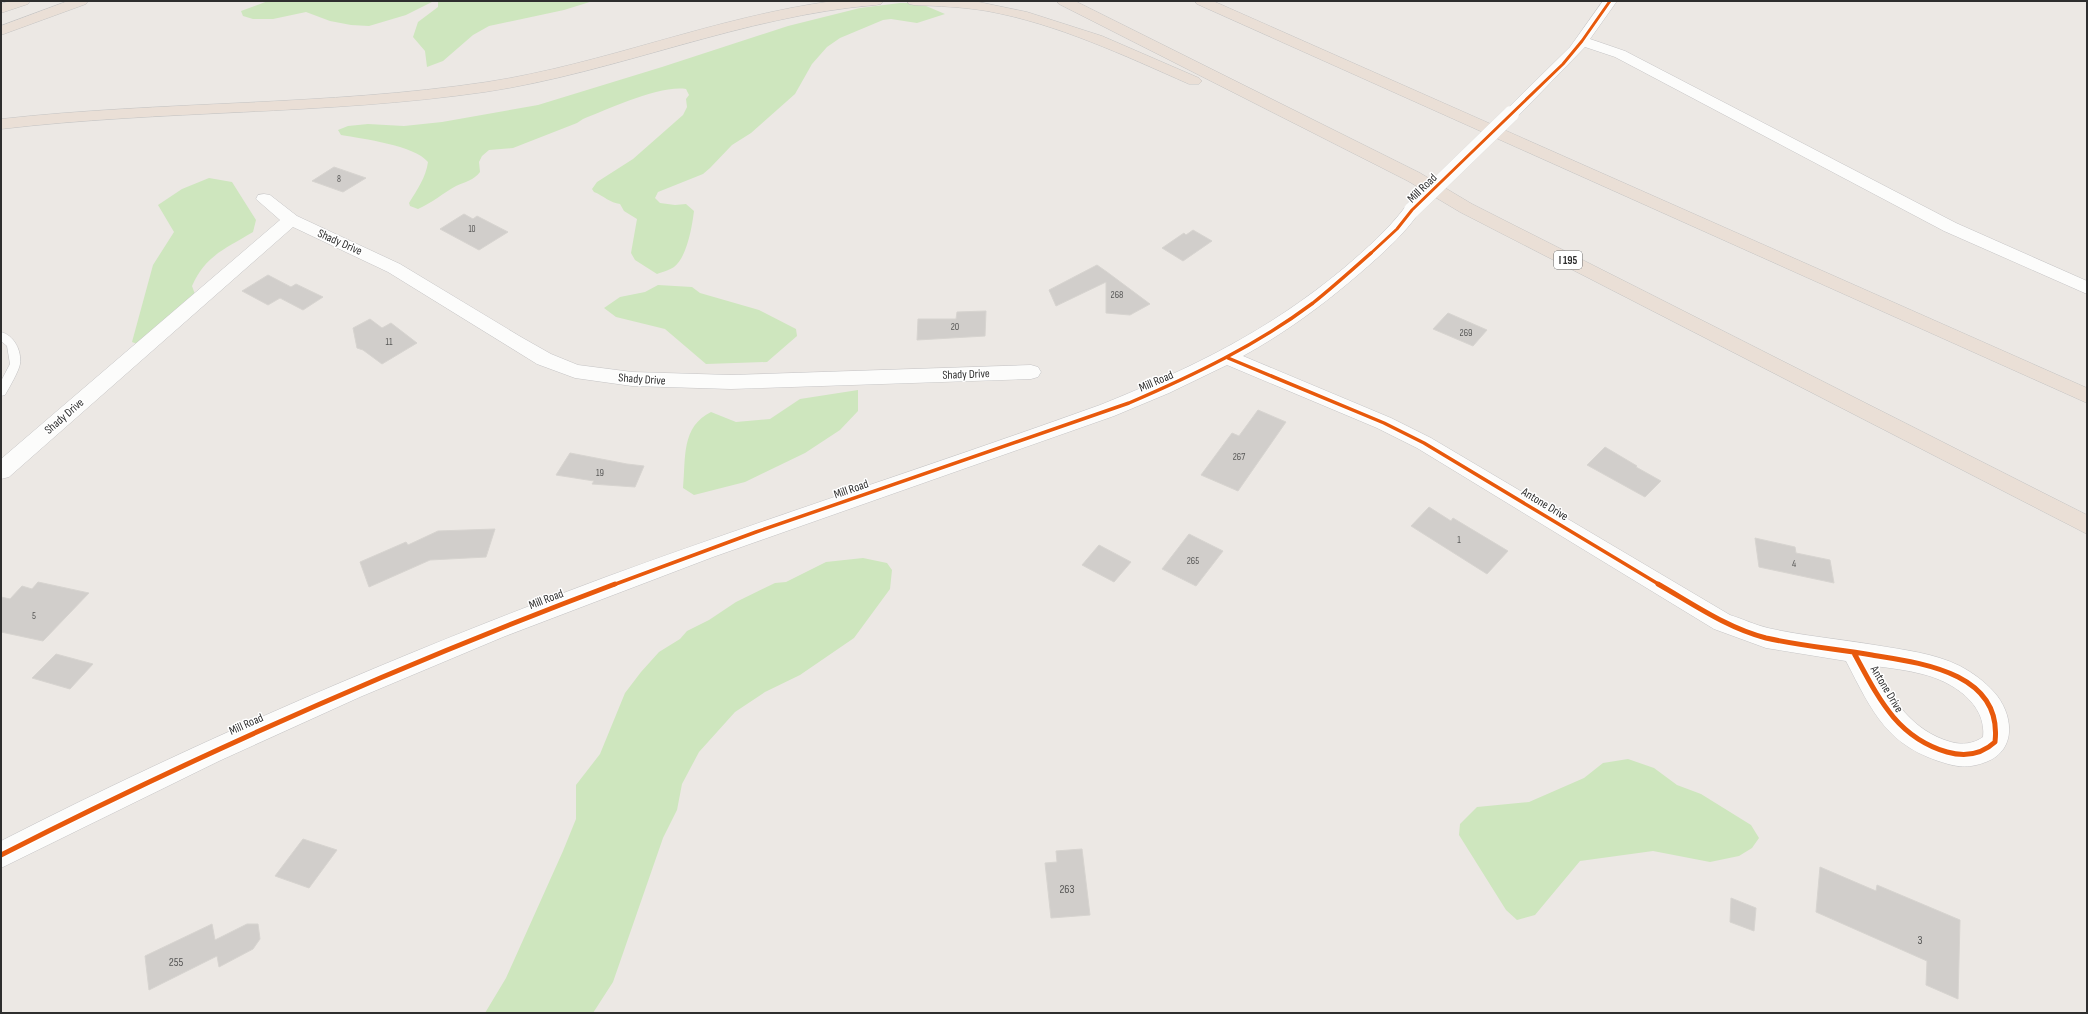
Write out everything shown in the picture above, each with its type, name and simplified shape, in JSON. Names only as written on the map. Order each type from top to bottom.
[{"type":"highway","points":[[1,9],[23,1]]},
{"type":"highway","points":[[1,31],[81,1]]},
{"type":"highway","points":[[1,124],[124,112],[354,102],[456,92],[516,82],[584,68],[786,11],[825,5],[876,1]]},
{"type":"highway","points":[[914,1],[953,3],[996,8],[1058,25],[1168,70],[1414,178]]},
{"type":"highway","name":"I 195","points":[[1064,1],[1414,178],[1499,225],[2087,525]]},
{"type":"highway","points":[[1202,1],[2087,396]]},
{"type":"street","name":"Mill Road","points":[[1,855],[204,754],[359,686],[495,630],[716,546],[1129,403],[1175,384],[1228,358],[1280,328],[1316,303],[1376,250],[1404,222],[1412,210],[1563,64],[1582,41],[1610,1]]},
{"type":"street","points":[[1582,41],[1620,54],[1950,226],[2087,288]]},
{"type":"street","name":"Shady Drive","points":[[264,199],[291,220],[394,268],[504,337],[544,359],[566,368],[584,373],[652,380],[731,382],[1031,372]]},
{"type":"street","name":"Shady Drive","points":[[1,471],[291,220]]},
{"type":"street","name":"Antone Drive","points":[[1228,358],[1384,423],[1424,443],[1722,622],[1766,638],[1928,664],[1959,677],[1980,695],[1994,715],[1997,724],[1995,742],[1981,753],[1971,755],[1947,753],[1920,742],[1908,734],[1889,715],[1854,653]]},
{"type":"lane","points":[[1,335],[12,345],[15,364],[1,392]]},
{"type":"green space","points":[[268,1],[434,1],[406,15],[369,26],[351,25],[330,21],[306,12],[273,19],[253,19],[243,16],[241,11]]},
{"type":"green space","points":[[438,1],[593,1],[564,10],[489,26],[473,35],[443,61],[427,67],[425,51],[413,37],[418,22],[438,7]]},
{"type":"green space","points":[[900,3],[919,3],[945,14],[917,23],[891,19],[883,20],[840,38],[827,47],[812,64],[795,94],[751,133],[732,145],[703,174],[658,192],[655,198],[660,203],[675,205],[686,204],[694,211],[686,249],[679,262],[674,267],[657,274],[635,260],[631,253],[637,219],[624,211],[620,204],[610,201],[594,192],[592,189],[597,182],[633,159],[683,115],[687,107],[686,99],[689,95],[686,89],[675,89],[648,94],[513,148],[489,150],[482,156],[479,162],[480,172],[475,177],[456,186],[418,209],[410,206],[409,203],[423,178],[428,162],[412,151],[375,141],[341,135],[338,130],[348,126],[368,124],[404,126],[442,122],[538,105],[788,26],[860,8]]},
{"type":"green space","points":[[209,178],[232,182],[256,220],[253,232],[217,254],[197,275],[192,286],[197,300],[140,345],[132,342],[153,265],[174,232],[158,205],[182,189]]},
{"type":"green space","points":[[658,285],[692,287],[700,293],[759,310],[796,329],[797,336],[767,362],[706,364],[665,329],[616,317],[604,308],[620,297],[645,292]]},
{"type":"green space","points":[[858,390],[858,411],[840,430],[805,453],[745,482],[694,495],[683,488],[685,454],[690,434],[694,426],[701,418],[711,412],[736,422],[770,419],[800,399]]},
{"type":"green space","points":[[863,558],[887,563],[892,570],[890,589],[854,638],[800,675],[765,692],[735,712],[699,752],[682,784],[677,810],[663,838],[613,982],[593,1013],[485,1013],[506,978],[576,819],[576,785],[600,754],[625,693],[641,672],[659,652],[680,639],[687,631],[709,620],[736,602],[775,583],[786,582],[826,562]]},
{"type":"green space","points":[[1628,759],[1654,768],[1677,785],[1701,794],[1751,825],[1759,838],[1752,848],[1739,856],[1710,862],[1653,851],[1580,861],[1535,915],[1517,920],[1506,910],[1459,835],[1460,824],[1477,807],[1529,802],[1584,778],[1603,763]]},
{"type":"building","points":[[334,167],[366,178],[343,192],[312,181]]},
{"type":"building","points":[[464,214],[473,219],[477,216],[508,232],[479,250],[440,229]]},
{"type":"building","points":[[1193,230],[1212,241],[1183,261],[1162,248],[1184,233],[1186,235]]},
{"type":"building","points":[[1097,265],[1150,304],[1130,315],[1106,313],[1106,282],[1056,306],[1049,290]]},
{"type":"building","points":[[268,275],[291,287],[296,284],[323,297],[303,310],[280,298],[268,305],[242,291]]},
{"type":"building","points":[[986,311],[985,336],[917,340],[918,319],[956,319],[957,312]]},
{"type":"building","points":[[1448,313],[1487,330],[1473,346],[1433,329]]},
{"type":"building","points":[[370,319],[382,328],[391,323],[417,343],[382,364],[363,350],[357,348],[353,328]]},
{"type":"building","points":[[1258,410],[1286,422],[1238,491],[1201,475],[1232,433],[1239,436]]},
{"type":"building","points":[[1605,447],[1661,481],[1645,497],[1587,465]]},
{"type":"building","points":[[570,453],[644,466],[635,487],[592,484],[594,481],[556,475]]},
{"type":"building","points":[[1429,507],[1451,521],[1453,518],[1508,551],[1487,574],[1411,526]]},
{"type":"building","points":[[495,529],[486,557],[430,560],[369,587],[360,562],[406,542],[408,545],[438,531]]},
{"type":"building","points":[[1189,534],[1223,551],[1196,586],[1162,569]]},
{"type":"building","points":[[1755,538],[1795,547],[1796,553],[1830,560],[1834,583],[1759,567]]},
{"type":"building","points":[[1099,545],[1131,562],[1114,582],[1082,565]]},
{"type":"building","points":[[38,582],[89,593],[43,641],[1,632],[1,597],[10,599],[22,586],[32,589]]},
{"type":"building","points":[[56,654],[93,664],[70,689],[32,678]]},
{"type":"building","points":[[303,839],[337,850],[309,888],[275,876]]},
{"type":"building","points":[[1082,849],[1090,915],[1051,918],[1045,863],[1057,862],[1056,851]]},
{"type":"building","points":[[1820,867],[1876,891],[1877,885],[1960,920],[1958,999],[1926,985],[1927,961],[1816,912]]},
{"type":"building","points":[[1731,898],[1756,908],[1754,931],[1730,922]]},
{"type":"building","points":[[212,924],[215,940],[247,924],[258,924],[260,939],[253,949],[219,967],[217,956],[149,990],[145,956]]},
{"type":"cycle path","points":[[1,855],[155,778],[234,741],[312,706],[472,639],[633,577],[756,532],[1129,403],[1163,389],[1226,358],[1285,323],[1313,303],[1341,281],[1386,240],[1412,210],[1563,64],[1582,41],[1610,1]]},
{"type":"cycle path","points":[[1228,358],[1384,423],[1424,443],[1722,622],[1766,638],[1922,663],[1935,667],[1963,680],[1976,690],[1986,701],[1993,713],[1997,727],[1995,742],[1981,752],[1965,755],[1953,754],[1933,748],[1917,740],[1903,729],[1881,702],[1854,653]]}]
